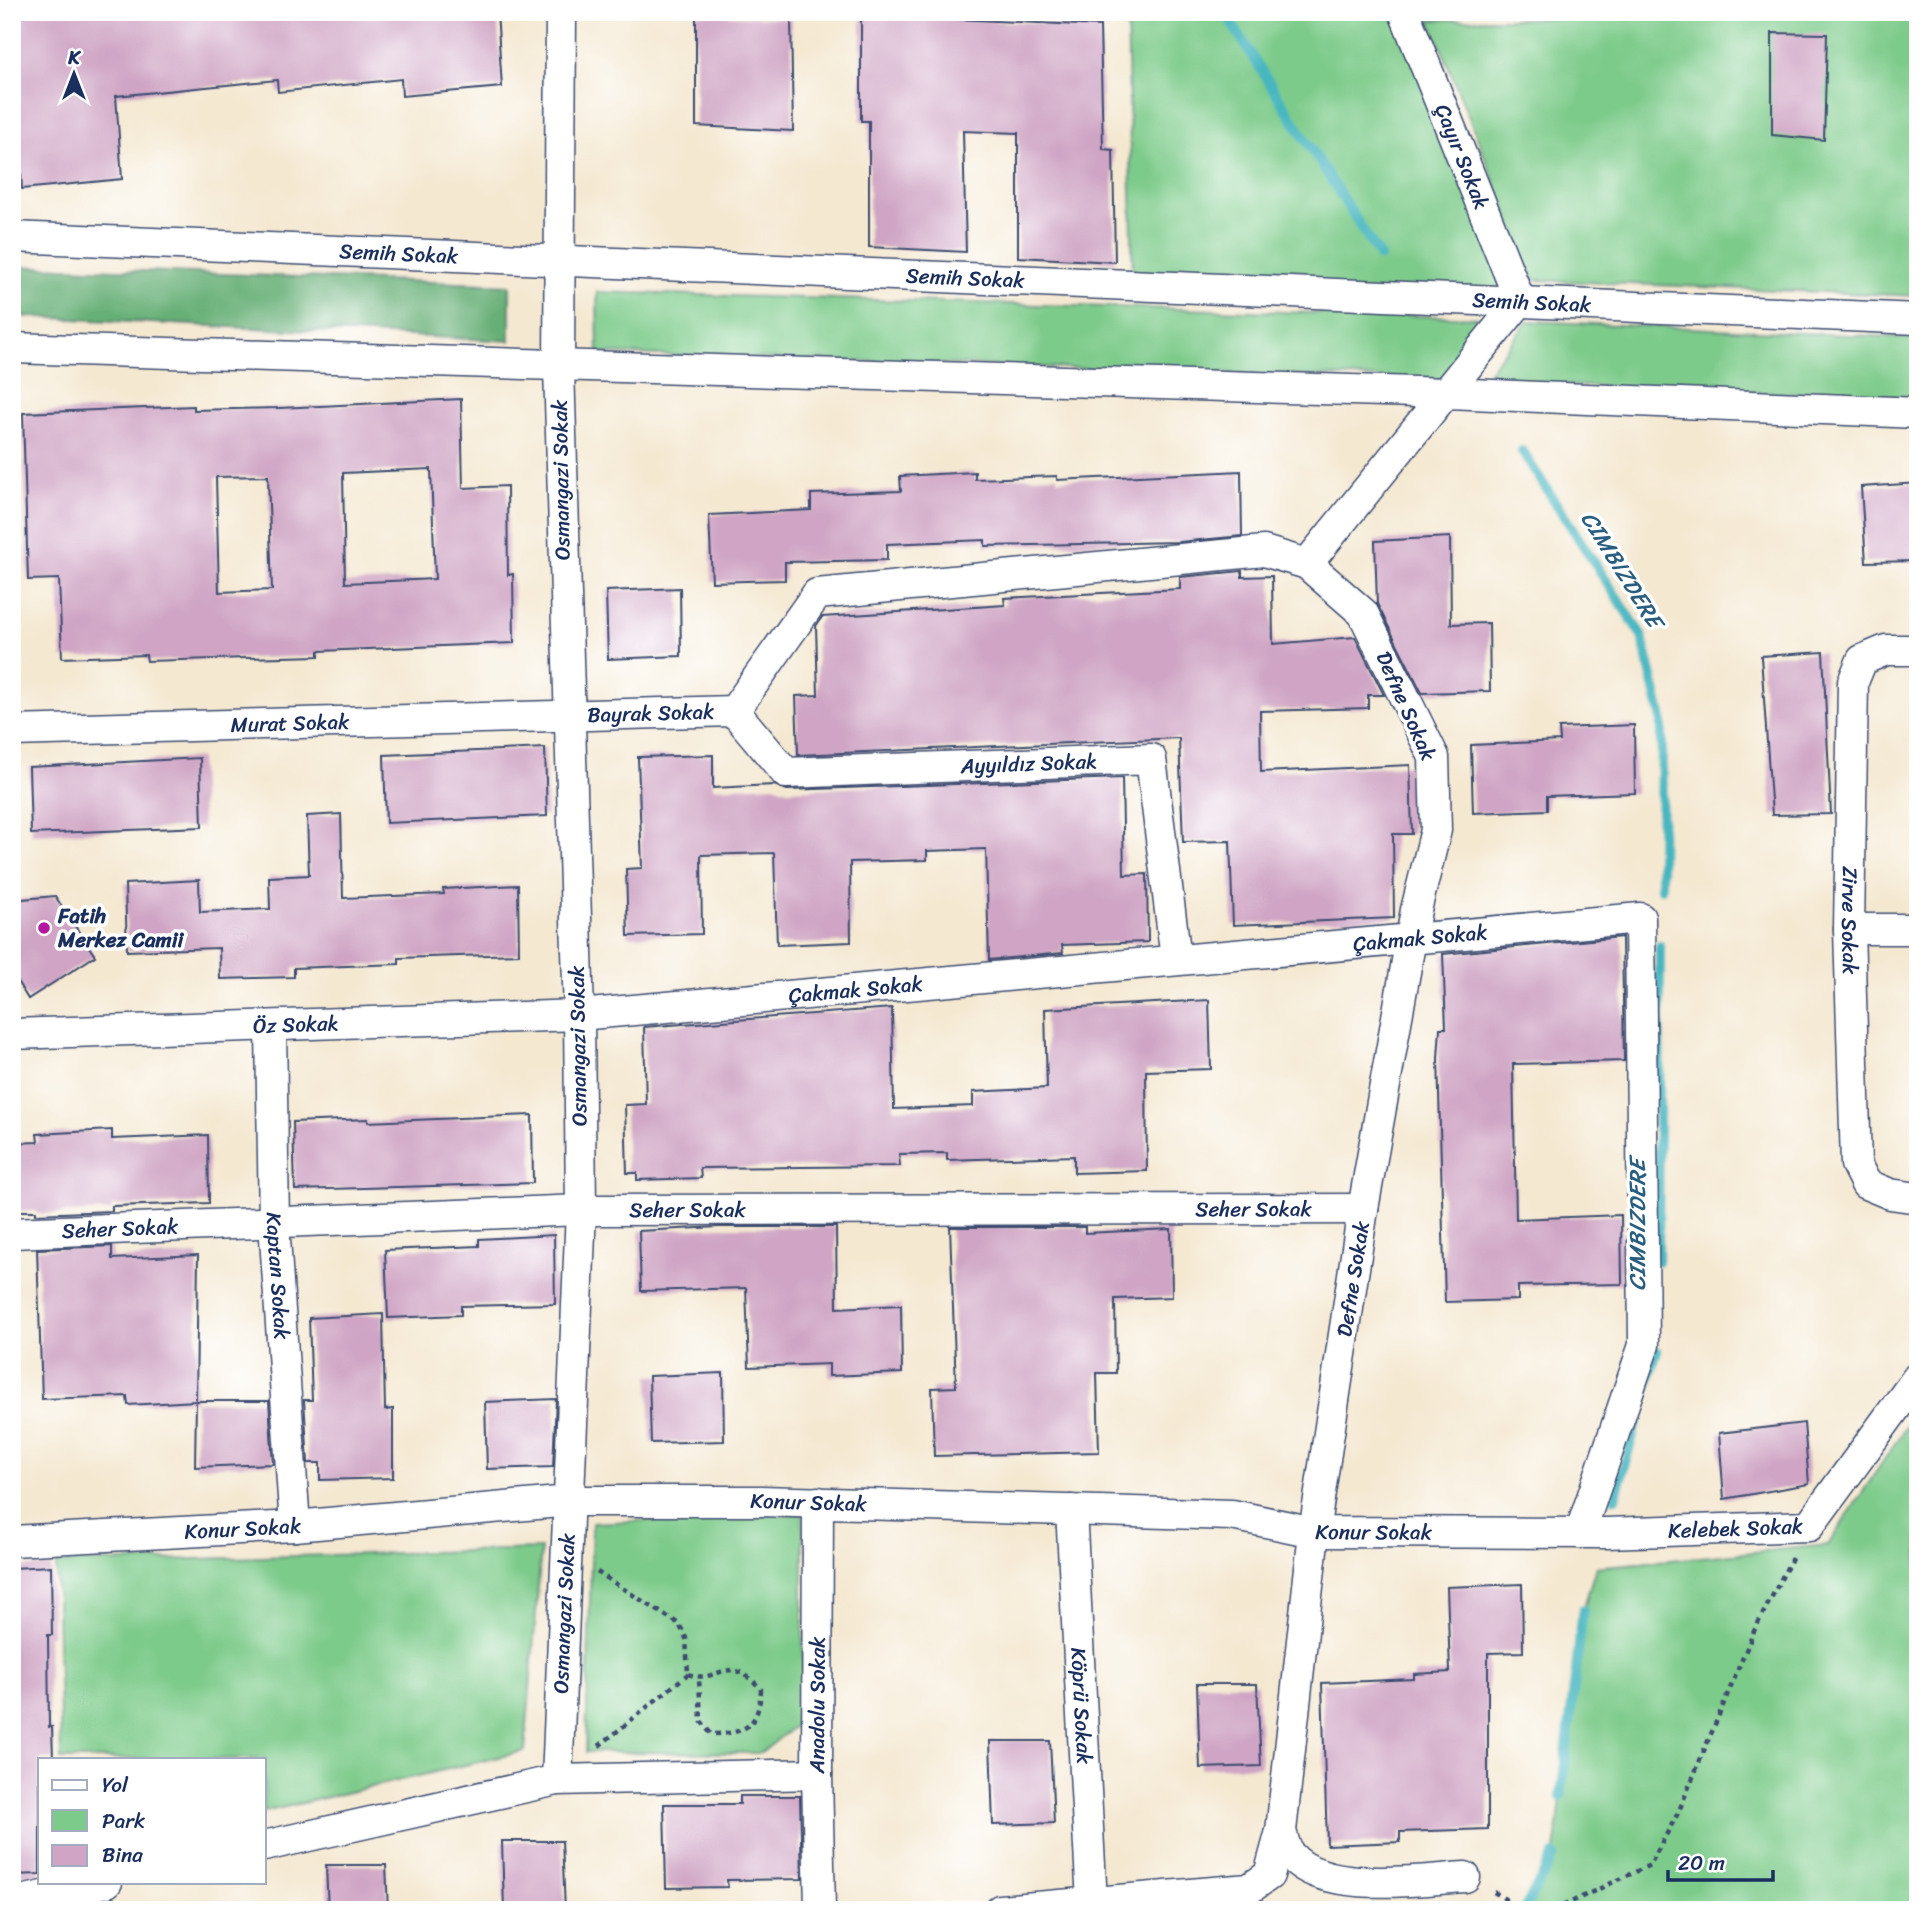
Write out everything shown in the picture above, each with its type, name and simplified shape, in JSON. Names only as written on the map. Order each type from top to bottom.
[{"type":"street","name":"Osmangazi Sokak","points":[[557,1780],[581,1210],[579,1016],[559,368],[561,12]]},
{"type":"street","name":"Çayır Sokak","points":[[1404,12],[1520,301]]},
{"type":"street","name":"Semih Sokak","points":[[12,237],[1918,319]]},
{"type":"street","points":[[1307,564],[1520,301]]},
{"type":"street","points":[[12,348],[559,368],[1448,393],[1918,413]]},
{"type":"street","name":"Defne Sokak","points":[[734,711],[817,594],[1264,551],[1307,564],[1363,613],[1434,757],[1436,830],[1411,940],[1363,1209],[1314,1532],[1281,1831]]},
{"type":"street","name":"Zirve Sokak","points":[[1918,650],[1886,650],[1862,660],[1853,682],[1849,929],[1856,1164],[1866,1184],[1889,1194],[1918,1198]]},
{"type":"street","name":"Bayrak Sokak","points":[[568,716],[734,711]]},
{"type":"street","name":"Ayyıldız Sokak","points":[[734,711],[786,773],[1152,759],[1176,959]]},
{"type":"street","name":"Murat Sokak","points":[[12,731],[568,716]]},
{"type":"street","name":"Çakmak Sokak","points":[[579,1016],[1640,918],[1644,1345],[1593,1533]]},
{"type":"street","points":[[1849,929],[1918,929]]},
{"type":"street","name":"Öz Sokak","points":[[12,1034],[271,1028],[579,1016]]},
{"type":"street","name":"Kaptan Sokak","points":[[271,1028],[274,1224],[295,1526]]},
{"type":"street","name":"Seher Sokak","points":[[12,1233],[581,1210],[1363,1209]]},
{"type":"street","name":"Kelebek Sokak","points":[[1593,1533],[1809,1526],[1918,1377]]},
{"type":"street","name":"Konur Sokak","points":[[12,1541],[295,1526],[570,1501],[818,1502],[1232,1514],[1314,1532],[1593,1533]]},
{"type":"street","name":"Anadolu Sokak","points":[[557,1780],[817,1774],[818,1502]]},
{"type":"street","name":"Köprü Sokak","points":[[1071,1510],[1092,1903]]},
{"type":"street","points":[[817,1774],[820,1910]]},
{"type":"street","points":[[266,1846],[557,1780]]},
{"type":"street","points":[[1000,1910],[1250,1889],[1269,1875],[1281,1831]]},
{"type":"street","points":[[1281,1831],[1290,1856],[1325,1877],[1388,1883],[1465,1877]]},
{"type":"street","points":[[12,1903],[98,1884]]},
{"type":"path","points":[[1554,1910],[1650,1865],[1678,1813],[1754,1631],[1809,1526]]},
{"type":"path","points":[[568,1553],[679,1624],[686,1638],[688,1674]]},
{"type":"path","points":[[688,1674],[699,1678],[732,1668],[749,1675],[761,1689],[760,1710],[751,1724],[736,1734],[711,1734],[701,1721],[699,1678]]},
{"type":"path","points":[[598,1747],[688,1674]]},
{"type":"green space","points":[[1127,12],[1404,12],[1520,301],[1133,285]]},
{"type":"green space","points":[[1918,14],[1918,296],[1534,280],[1430,20]]},
{"type":"green space","points":[[12,266],[510,285],[510,341],[12,316]]},
{"type":"green space","points":[[597,292],[1488,318],[1442,380],[598,353]]},
{"type":"green space","points":[[1528,321],[1918,338],[1918,398],[1481,382]]},
{"type":"green space","points":[[1918,1408],[1918,1910],[1525,1908],[1554,1860],[1583,1610],[1596,1567],[1828,1545]]},
{"type":"green space","points":[[803,1514],[803,1719],[761,1753],[586,1752],[592,1523]]},
{"type":"green space","points":[[541,1549],[525,1751],[266,1812],[266,1758],[61,1758],[56,1563]]},
{"type":"building","points":[[12,12],[497,12],[502,87],[402,96],[401,79],[278,92],[277,80],[116,96],[122,179],[22,189]]},
{"type":"building","points":[[861,12],[957,14],[957,19],[1100,26],[1103,149],[1113,150],[1115,262],[1018,257],[1018,133],[963,131],[966,252],[869,247],[869,121],[861,121]]},
{"type":"building","points":[[696,14],[791,19],[793,131],[696,126]]},
{"type":"building","points":[[1772,33],[1827,34],[1824,140],[1772,135]]},
{"type":"building","points":[[461,399],[463,488],[507,486],[508,575],[513,574],[514,643],[319,651],[319,656],[147,661],[146,655],[62,658],[59,579],[28,580],[23,413],[194,406],[194,410]],"holes":[[[431,469],[435,579],[345,583],[343,473]],[[268,476],[272,590],[219,592],[216,477]]]},
{"type":"building","points":[[1241,471],[1242,536],[1179,542],[985,546],[985,540],[887,544],[887,560],[785,562],[785,580],[712,582],[709,515],[811,510],[811,494],[901,491],[900,476],[975,472],[975,479],[1057,476],[1057,480]]},
{"type":"building","points":[[1918,483],[1918,561],[1866,562],[1861,487]]},
{"type":"building","points":[[1450,537],[1451,624],[1489,623],[1490,691],[1422,693],[1377,604],[1375,541]]},
{"type":"building","points":[[1242,571],[1242,577],[1272,576],[1273,644],[1355,637],[1384,695],[1368,695],[1368,708],[1260,711],[1261,772],[1410,765],[1412,834],[1393,834],[1394,918],[1233,925],[1230,841],[1183,842],[1179,738],[798,755],[796,696],[818,695],[816,626],[822,617],[1005,605],[1004,598],[1180,589],[1180,577]]},
{"type":"building","points":[[680,588],[681,656],[608,659],[606,591]]},
{"type":"building","points":[[1823,652],[1831,814],[1772,815],[1761,656]]},
{"type":"building","points":[[1634,725],[1635,793],[1547,796],[1547,810],[1473,813],[1471,745],[1560,741],[1559,728]]},
{"type":"building","points":[[545,748],[547,816],[386,823],[384,755]]},
{"type":"building","points":[[713,755],[713,788],[774,785],[787,790],[1122,778],[1124,875],[1147,874],[1148,942],[1062,945],[1063,953],[989,960],[986,849],[927,851],[927,860],[850,862],[851,942],[777,945],[774,853],[701,855],[702,934],[628,936],[626,869],[642,868],[638,757]]},
{"type":"building","points":[[200,758],[202,827],[31,834],[29,767]]},
{"type":"building","points":[[341,814],[343,898],[444,894],[443,889],[518,885],[519,954],[399,958],[399,964],[294,968],[294,977],[220,979],[219,948],[127,951],[125,884],[199,880],[200,912],[270,909],[269,877],[309,875],[307,816]]},
{"type":"building","name":"Fatih Merkez Camii","points":[[55,896],[95,956],[28,999],[12,973],[12,900]]},
{"type":"building","points":[[1622,937],[1624,1061],[1513,1064],[1516,1219],[1621,1215],[1622,1284],[1518,1286],[1518,1300],[1445,1302],[1438,1058],[1440,1028],[1446,1028],[1443,954]]},
{"type":"building","points":[[1209,1000],[1211,1069],[1146,1071],[1147,1171],[1074,1173],[1074,1156],[947,1160],[947,1153],[899,1154],[900,1166],[700,1168],[701,1178],[637,1180],[637,1173],[627,1173],[625,1105],[646,1104],[644,1027],[892,1008],[894,1109],[973,1106],[973,1092],[1047,1088],[1045,1009]]},
{"type":"building","points":[[532,1115],[533,1183],[295,1190],[293,1122],[368,1119],[368,1122]]},
{"type":"building","points":[[112,1130],[112,1139],[208,1135],[209,1203],[112,1206],[112,1211],[36,1214],[36,1211],[12,1211],[12,1143],[38,1142],[37,1134]]},
{"type":"building","points":[[719,1227],[836,1227],[837,1308],[901,1305],[902,1373],[829,1376],[829,1364],[749,1367],[746,1288],[641,1291],[639,1231]]},
{"type":"building","points":[[950,1227],[1085,1227],[1085,1233],[1171,1229],[1172,1297],[1115,1299],[1116,1373],[1097,1373],[1099,1452],[934,1456],[932,1388],[956,1387]]},
{"type":"building","points":[[554,1235],[555,1304],[461,1306],[461,1315],[388,1318],[385,1250],[479,1246],[479,1239]]},
{"type":"building","points":[[112,1246],[112,1259],[198,1255],[196,1401],[128,1405],[127,1396],[42,1399],[37,1249]]},
{"type":"building","points":[[383,1314],[385,1410],[393,1409],[393,1478],[320,1480],[320,1463],[308,1463],[304,1400],[312,1400],[309,1318]]},
{"type":"building","points":[[723,1373],[724,1441],[651,1443],[649,1376]]},
{"type":"building","points":[[556,1399],[553,1467],[487,1469],[485,1402]]},
{"type":"building","points":[[196,1401],[269,1401],[273,1464],[195,1467]]},
{"type":"building","points":[[1804,1423],[1809,1484],[1724,1499],[1719,1433]]},
{"type":"building","points":[[51,1566],[52,1635],[48,1635],[49,1727],[52,1727],[53,1758],[38,1758],[38,1874],[12,1875],[12,1568]]},
{"type":"building","points":[[1522,1584],[1523,1652],[1488,1653],[1488,1829],[1400,1832],[1400,1842],[1327,1845],[1322,1683],[1414,1679],[1414,1674],[1450,1672],[1447,1587]]},
{"type":"building","points":[[1197,1684],[1257,1684],[1261,1766],[1200,1768]]},
{"type":"building","points":[[990,1741],[1050,1741],[1054,1823],[993,1825]]},
{"type":"building","points":[[740,1796],[800,1796],[802,1879],[727,1880],[728,1887],[666,1888],[664,1804],[740,1804]]},
{"type":"building","points":[[502,1841],[562,1841],[565,1910],[504,1910]]},
{"type":"building","points":[[326,1865],[386,1865],[388,1910],[328,1910]]},
{"type":"waterway","name":"CIMBIZDERE","points":[[1232,24],[1380,257]]},
{"type":"waterway","name":"CIMBIZDERE","points":[[1522,451],[1642,636],[1662,719],[1661,888]]},
{"type":"waterway","name":"CIMBIZDERE","points":[[1658,1261],[1660,946]]},
{"type":"waterway","name":"CIMBIZDERE","points":[[1615,1498],[1657,1351]]},
{"type":"waterway","name":"CIMBIZDERE","points":[[1561,1797],[1583,1610]]},
{"type":"waterway","name":"CIMBIZDERE","points":[[1524,1910],[1554,1855]]},
{"type":"place","name":"Fatih Merkez Camii","points":[[44,928]]}]
